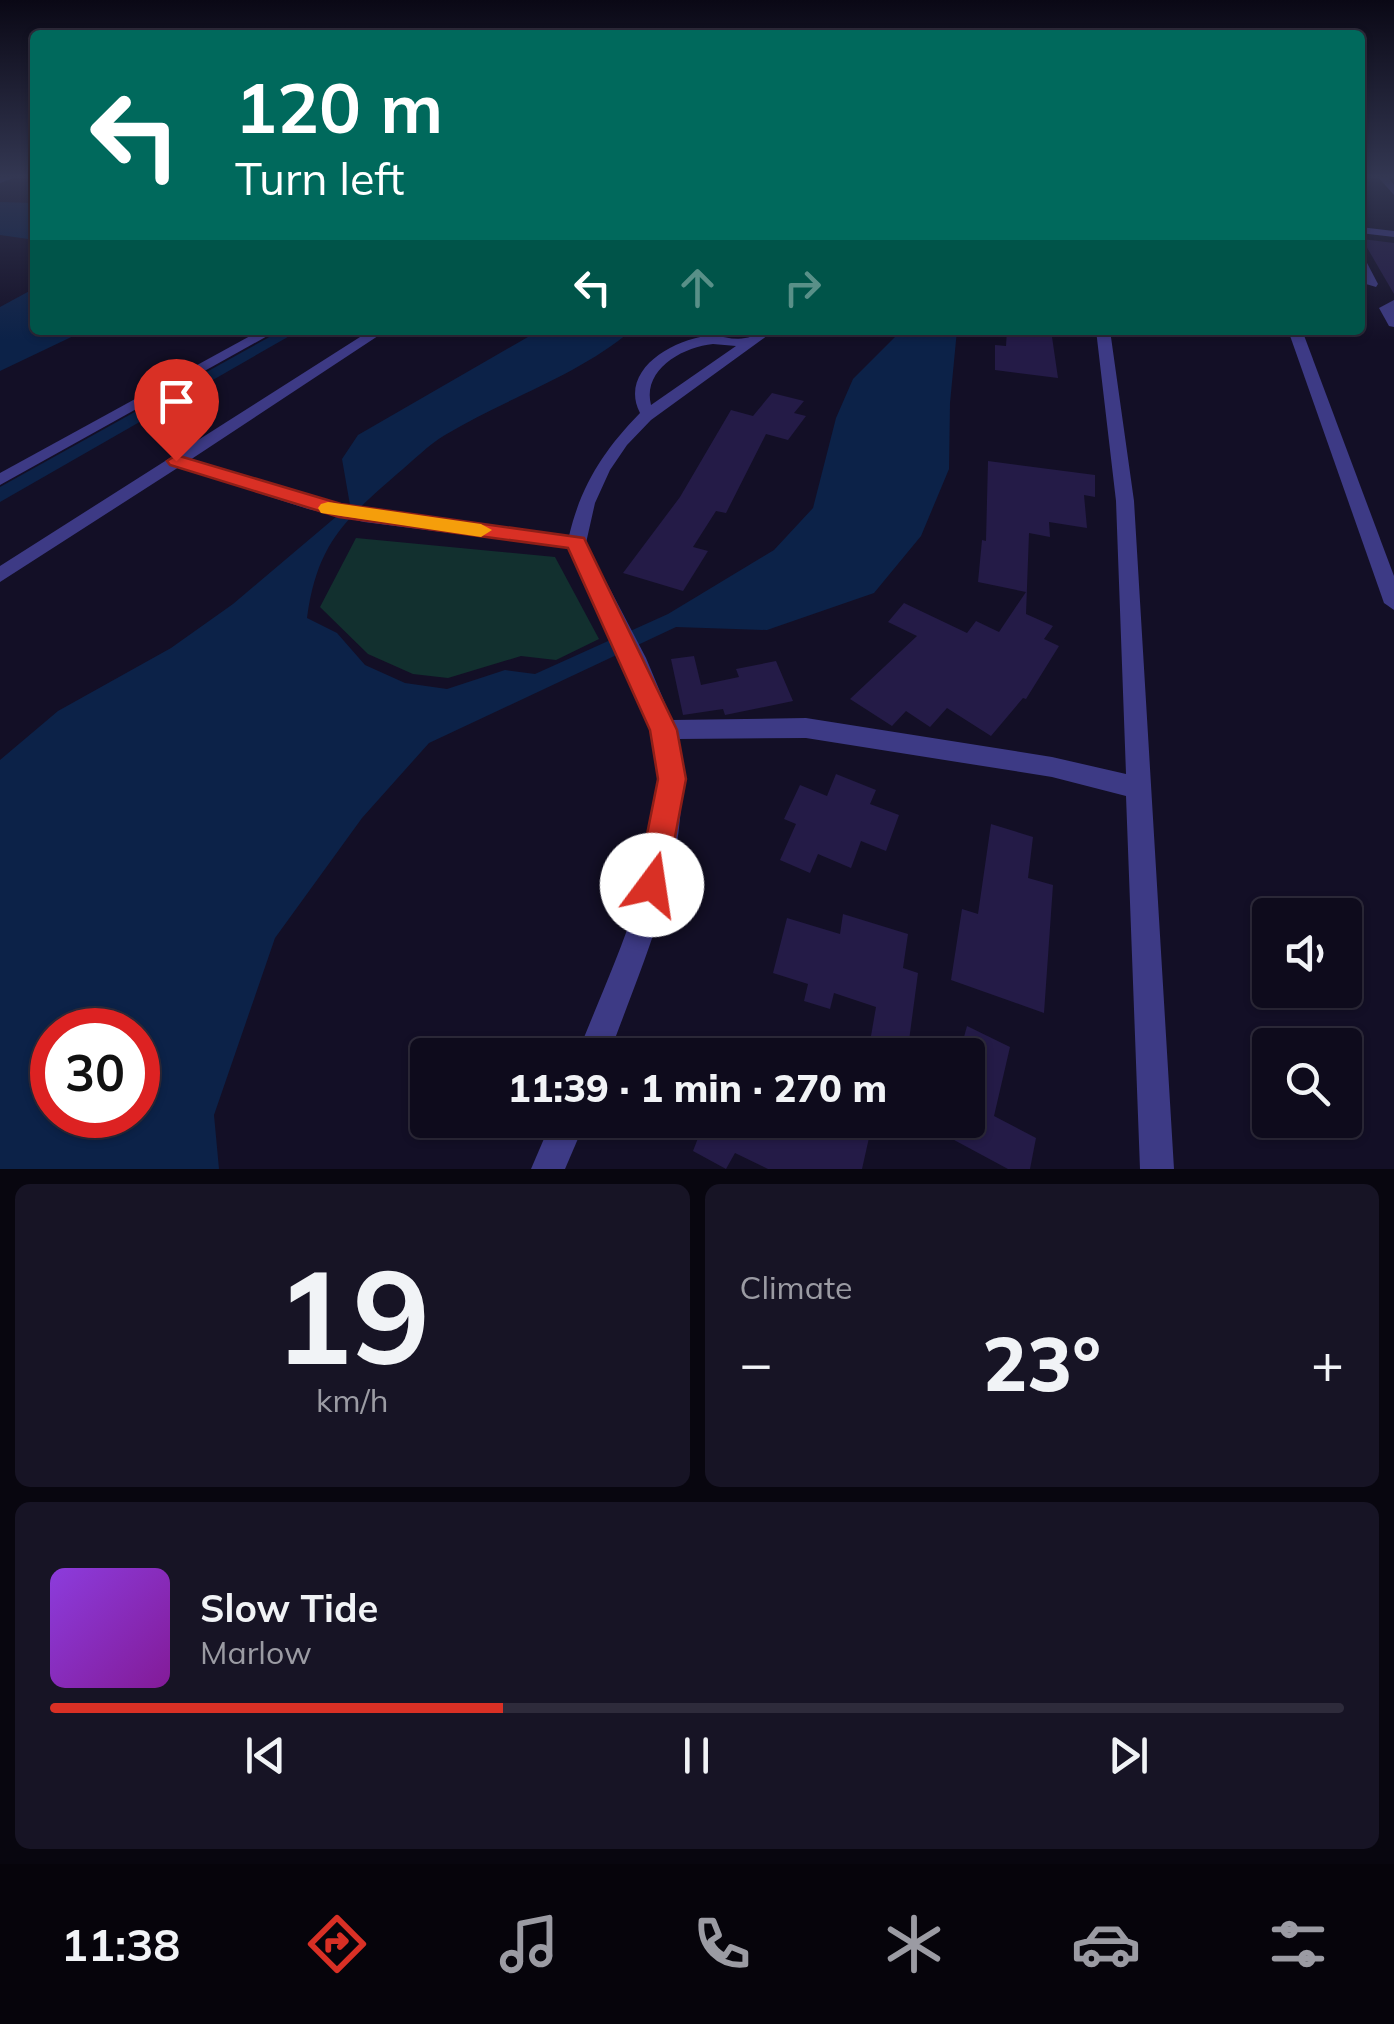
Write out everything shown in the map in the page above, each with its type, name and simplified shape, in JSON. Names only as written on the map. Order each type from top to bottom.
[{"type":"street","points":[[1365,270],[1372,284]]},
{"type":"street","points":[[1394,304],[1386,308],[1394,323]]},
{"type":"street","points":[[0,480],[262,335]]},
{"type":"street","points":[[0,575],[372,335]]},
{"type":"street","points":[[599,1038],[652,885],[672,779],[663,730],[633,658],[576,542],[587,494],[618,440],[761,335]]},
{"type":"street","points":[[1103,335],[1125,501],[1157,1169]]},
{"type":"street","points":[[1297,335],[1394,603]]},
{"type":"street","points":[[649,415],[638,392],[642,378],[654,367],[699,342],[749,344]]},
{"type":"street","points":[[176,461],[314,505],[364,516],[576,542]]},
{"type":"street","points":[[663,730],[806,728],[1052,768],[1139,788]]},
{"type":"street","points":[[548,1169],[561,1138]]},
{"type":"green space","points":[[356,538],[555,557],[599,639],[556,660],[521,656],[448,678],[413,674],[368,654],[320,607]]},
{"type":"water","points":[[0,232],[30,232],[30,239],[0,235]]},
{"type":"water","points":[[30,291],[30,335],[76,335],[0,371],[0,307]]},
{"type":"water","points":[[273,335],[291,335],[0,502],[0,487]]},
{"type":"water","points":[[531,335],[625,335],[588,361],[468,422],[427,448],[347,521],[326,553],[312,593],[307,618],[337,633],[365,665],[405,683],[447,689],[505,670],[535,674],[668,614],[774,550],[813,508],[836,418],[853,379],[897,335],[957,335],[949,469],[921,536],[874,593],[767,630],[676,627],[429,743],[362,818],[275,938],[214,1115],[219,1169],[0,1169],[0,760],[58,711],[171,648],[233,604],[350,505],[342,459],[358,435]]},
{"type":"building","points":[[1365,239],[1394,243],[1394,294],[1365,244]]},
{"type":"building","points":[[1007,335],[1052,335],[1058,378],[995,370],[995,345],[1006,346]]},
{"type":"building","points":[[772,393],[804,401],[794,413],[806,416],[788,440],[766,434],[726,513],[716,511],[693,547],[708,551],[683,591],[623,573],[680,497],[731,410],[753,416]]},
{"type":"building","points":[[988,461],[1095,475],[1095,497],[1084,495],[1087,528],[1049,522],[1050,537],[1029,533],[1026,614],[1053,626],[1044,639],[1059,646],[1026,699],[991,736],[947,708],[930,727],[906,711],[892,726],[850,699],[917,636],[888,622],[904,603],[967,633],[976,621],[999,632],[1026,592],[978,582],[982,540],[986,541]]},
{"type":"building","points":[[694,656],[701,685],[739,677],[736,669],[776,661],[793,701],[725,715],[723,709],[683,715],[671,659]]},
{"type":"building","points":[[836,774],[876,790],[870,804],[899,815],[886,851],[861,841],[851,868],[818,854],[810,873],[780,860],[796,824],[784,819],[800,785],[827,796]]},
{"type":"building","points":[[991,824],[1033,837],[1028,878],[1053,885],[1044,1013],[951,980],[962,909],[978,914]]},
{"type":"building","points":[[843,914],[908,934],[903,968],[918,973],[909,1038],[871,1036],[876,1007],[834,993],[830,1009],[804,1001],[808,984],[773,973],[787,918],[840,934]]},
{"type":"building","points":[[967,1026],[1010,1047],[994,1116],[1036,1138],[1030,1169],[1008,1169],[950,1138],[985,1138],[985,1038],[964,1038]]},
{"type":"building","points":[[698,1138],[869,1138],[862,1169],[768,1169],[735,1153],[726,1169],[693,1151]]},
{"type":"slow traffic","points":[[328,508],[481,530]]},
{"type":"route","points":[[176,461],[314,505],[364,516],[576,542],[633,658],[663,730],[672,779],[652,885]]}]
